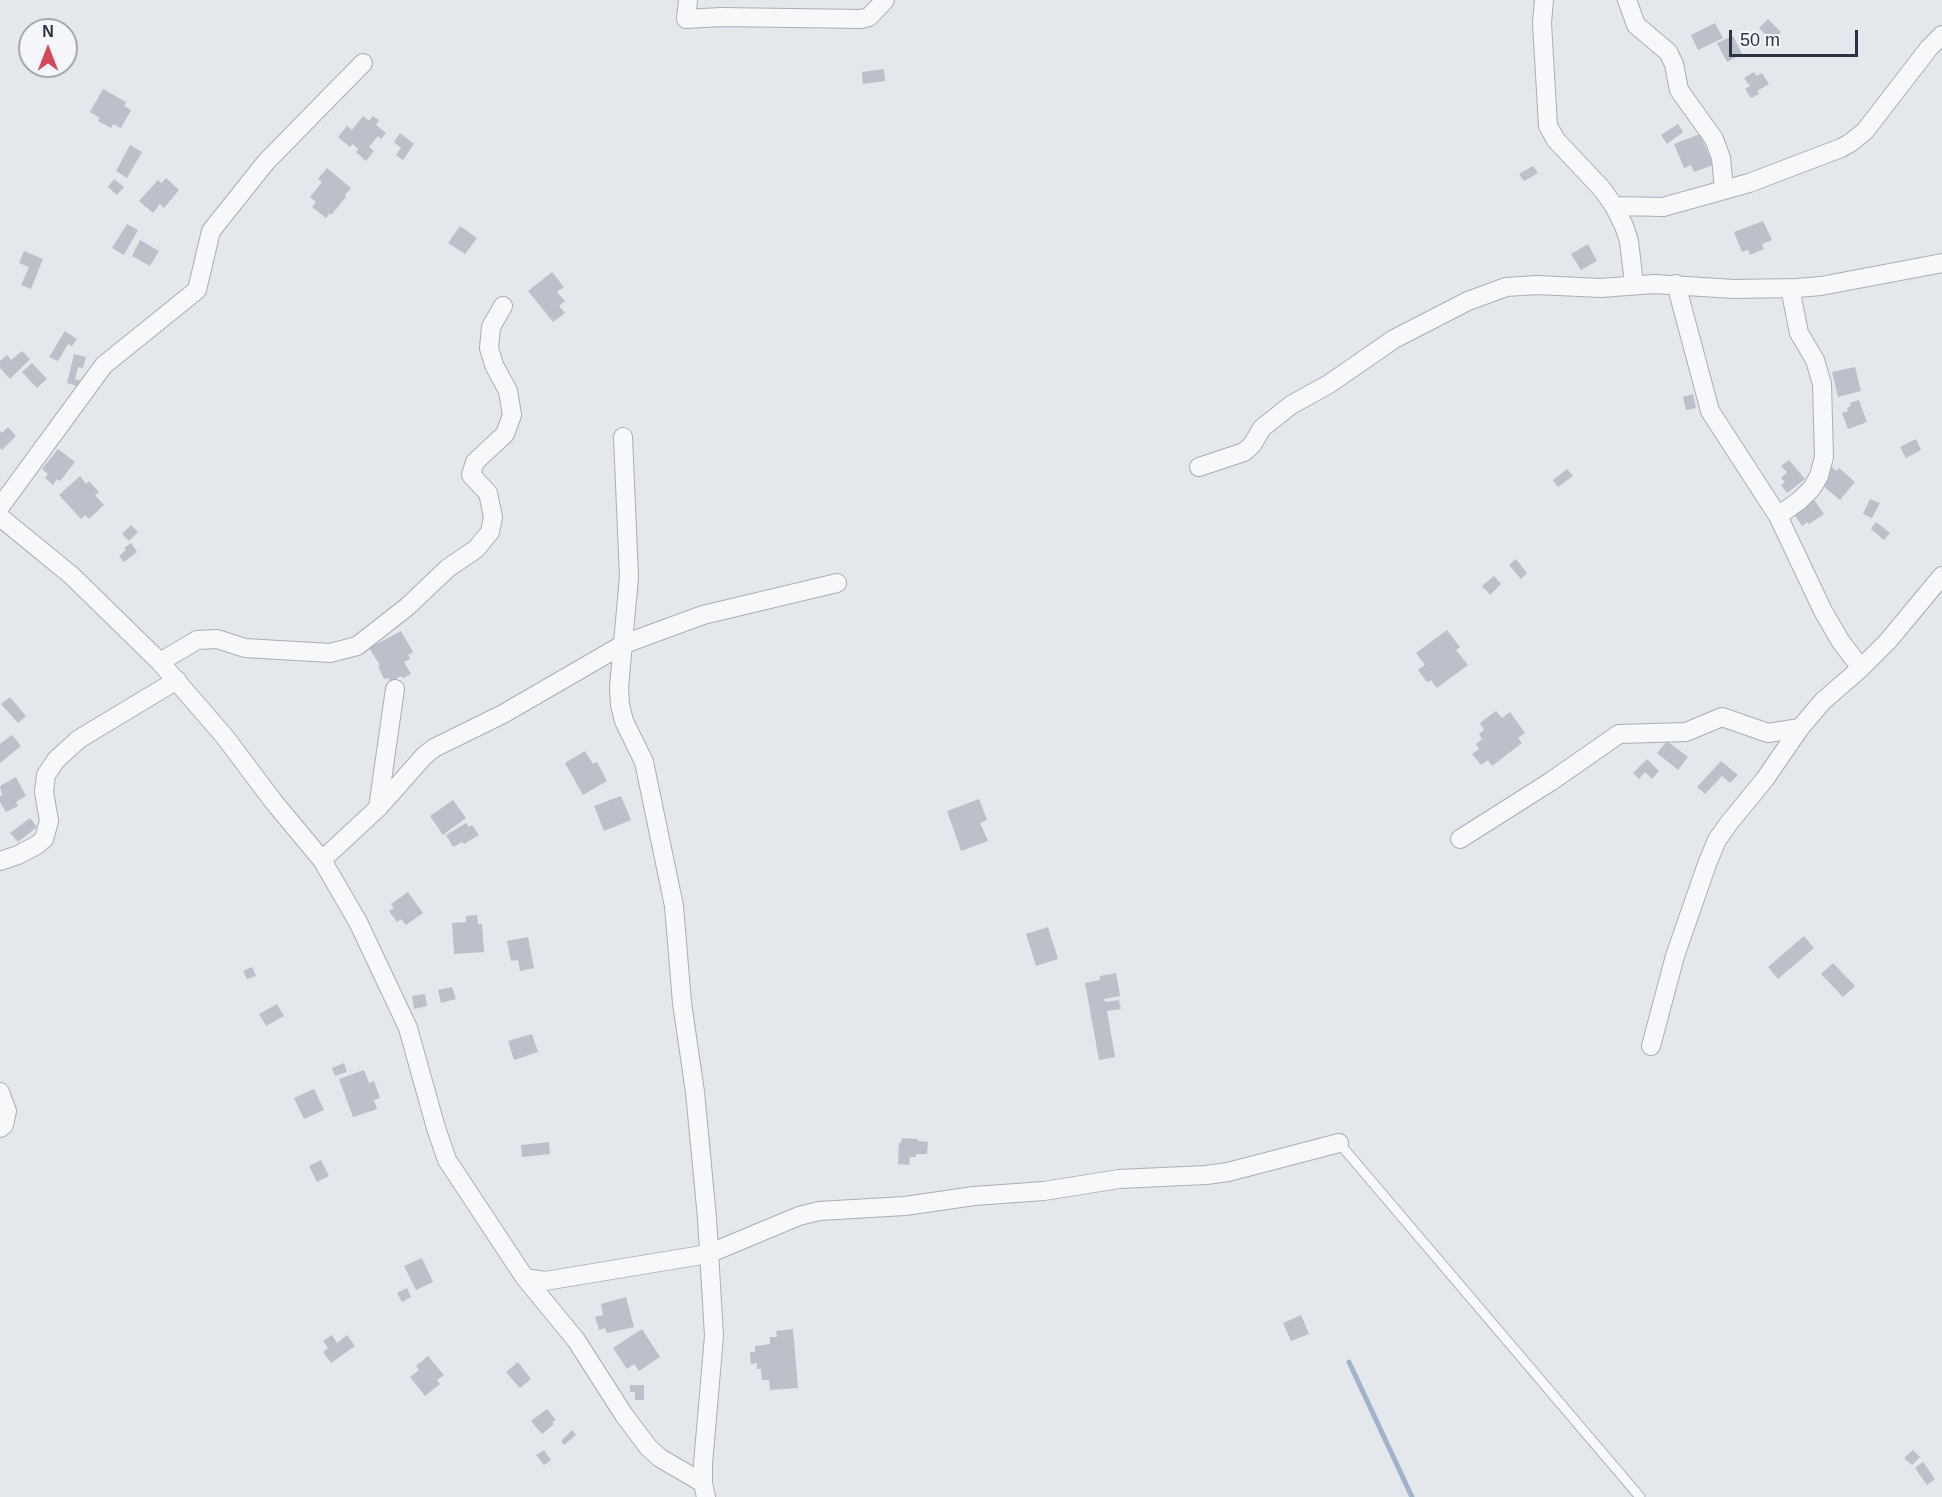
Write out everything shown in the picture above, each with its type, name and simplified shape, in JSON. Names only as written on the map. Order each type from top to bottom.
[{"type":"street","points":[[688,0],[686,19],[721,17],[861,19],[869,17],[885,0]]},
{"type":"street","points":[[1544,0],[1542,23],[1548,126],[1556,140],[1588,172],[1614,206],[1629,241],[1634,284]]},
{"type":"street","points":[[1627,0],[1636,24],[1668,52],[1674,64],[1679,90],[1714,139],[1721,158],[1724,189]]},
{"type":"street","points":[[1614,206],[1663,207],[1770,176],[1850,143],[1865,131],[1929,48],[1942,35]]},
{"type":"street","points":[[0,507],[104,365],[197,290],[211,231],[266,162],[363,63]]},
{"type":"street","points":[[1199,467],[1244,452],[1252,445],[1262,428],[1291,405],[1329,384],[1394,339],[1467,301],[1506,287],[1601,288],[1634,284],[1676,284],[1734,289],[1790,288],[1821,286],[1942,263]]},
{"type":"street","points":[[1676,284],[1710,411],[1778,516],[1823,611],[1841,642],[1862,668]]},
{"type":"street","points":[[1778,516],[1812,488],[1819,476],[1824,457],[1822,384],[1815,360],[1799,333],[1790,288]]},
{"type":"street","points":[[160,662],[196,640],[217,639],[245,648],[330,653],[357,646],[406,607],[448,568],[476,549],[490,532],[493,517],[488,493],[471,475],[475,462],[505,434],[512,415],[508,391],[494,365],[489,348],[491,327],[503,306]]},
{"type":"street","points":[[623,437],[629,577],[619,687],[620,705],[624,721],[644,762],[674,906],[682,1003],[695,1092],[708,1218],[708,1254],[714,1336],[705,1490]]},
{"type":"street","points":[[0,517],[70,575],[177,680],[322,860],[358,922],[408,1028],[435,1128],[447,1160],[525,1278],[576,1340],[624,1415],[648,1447],[705,1490]]},
{"type":"street","points":[[1651,1046],[1675,956],[1712,851],[1729,823],[1765,779],[1800,728],[1823,702],[1862,668],[1942,576]]},
{"type":"street","points":[[322,860],[378,808],[424,756],[434,748],[503,714],[624,644],[704,615],[837,583]]},
{"type":"street","points":[[0,861],[27,850],[44,839],[49,821],[44,792],[46,775],[56,760],[79,739],[177,680]]},
{"type":"street","points":[[378,808],[395,689]]},
{"type":"street","points":[[1460,839],[1550,782],[1619,734],[1686,732],[1722,717],[1768,733],[1800,728]]},
{"type":"street","points":[[0,1092],[8,1111],[4,1125],[0,1128]]},
{"type":"street","points":[[525,1278],[554,1280],[708,1254],[799,1216],[819,1211],[905,1206],[974,1196],[1044,1191],[1119,1179],[1206,1175],[1228,1172],[1339,1143]]},
{"type":"lane","points":[[1339,1143],[1640,1497]]},
{"type":"building","points":[[1768,19],[1781,32],[1772,41],[1759,28]]},
{"type":"building","points":[[1715,23],[1723,38],[1698,50],[1691,35]]},
{"type":"building","points":[[1733,36],[1742,54],[1727,62],[1717,43]]},
{"type":"building","points":[[884,69],[885,81],[863,84],[862,72]]},
{"type":"building","points":[[1754,72],[1756,76],[1762,73],[1769,84],[1757,91],[1759,94],[1751,98],[1745,89],[1750,86],[1744,78]]},
{"type":"building","points":[[103,89],[126,102],[124,106],[131,110],[121,128],[113,124],[111,128],[98,121],[100,118],[90,112]]},
{"type":"building","points":[[363,116],[369,121],[373,116],[379,120],[376,125],[386,133],[381,139],[378,136],[369,147],[374,151],[366,161],[356,152],[358,149],[353,144],[350,147],[338,137],[347,126],[352,130]]},
{"type":"building","points":[[1678,124],[1683,132],[1667,144],[1661,135]]},
{"type":"building","points":[[400,133],[414,144],[403,160],[396,155],[401,148],[394,142]]},
{"type":"building","points":[[1700,134],[1713,165],[1694,172],[1691,165],[1684,168],[1674,144]]},
{"type":"building","points":[[130,145],[142,152],[127,178],[116,171]]},
{"type":"building","points":[[1533,166],[1538,173],[1524,181],[1519,174]]},
{"type":"building","points":[[327,168],[351,188],[331,215],[330,213],[326,218],[312,207],[316,202],[310,197],[322,182],[318,179]]},
{"type":"building","points":[[166,178],[179,190],[164,208],[160,204],[153,213],[139,201],[158,180],[161,183]]},
{"type":"building","points":[[114,179],[124,187],[117,195],[108,187]]},
{"type":"building","points":[[1763,221],[1772,240],[1762,244],[1764,249],[1750,255],[1748,250],[1742,252],[1734,232]]},
{"type":"building","points":[[127,224],[138,230],[124,255],[112,248]]},
{"type":"building","points":[[460,226],[477,238],[465,254],[448,243]]},
{"type":"building","points":[[140,240],[159,251],[150,266],[132,256]]},
{"type":"building","points":[[1588,244],[1597,261],[1581,270],[1571,254]]},
{"type":"building","points":[[24,251],[43,259],[31,289],[21,285],[29,267],[19,263]]},
{"type":"building","points":[[552,272],[564,287],[557,292],[565,301],[559,306],[565,313],[553,322],[528,291]]},
{"type":"building","points":[[65,331],[77,339],[72,346],[68,344],[58,361],[49,357]]},
{"type":"building","points":[[22,351],[30,359],[10,379],[0,368],[0,361],[7,355],[11,360]]},
{"type":"building","points":[[74,354],[86,357],[83,368],[78,367],[75,379],[81,381],[80,387],[67,383]]},
{"type":"building","points":[[32,363],[47,379],[37,388],[22,372]]},
{"type":"building","points":[[1855,367],[1861,391],[1838,397],[1832,372]]},
{"type":"building","points":[[1693,394],[1696,408],[1686,410],[1683,397]]},
{"type":"building","points":[[1859,400],[1867,422],[1848,429],[1842,413],[1848,411],[1850,403]]},
{"type":"building","points":[[8,427],[16,436],[2,450],[0,431],[2,433]]},
{"type":"building","points":[[1916,439],[1921,450],[1906,458],[1900,447]]},
{"type":"building","points":[[58,449],[75,462],[60,481],[57,479],[53,485],[45,478],[48,474],[42,469]]},
{"type":"building","points":[[1789,460],[1805,479],[1787,493],[1781,485],[1785,482],[1781,478],[1787,472],[1781,466]]},
{"type":"building","points":[[1831,466],[1836,471],[1839,468],[1855,482],[1840,500],[1821,484],[1822,478]]},
{"type":"building","points":[[1567,469],[1573,476],[1558,487],[1553,480]]},
{"type":"building","points":[[80,476],[86,484],[89,481],[99,492],[95,495],[104,505],[89,519],[85,515],[81,519],[59,495]]},
{"type":"building","points":[[1812,497],[1824,514],[1802,526],[1792,511]]},
{"type":"building","points":[[1870,499],[1880,503],[1872,518],[1863,514]]},
{"type":"building","points":[[1876,522],[1890,533],[1884,540],[1871,529]]},
{"type":"building","points":[[131,525],[138,532],[129,541],[122,534]]},
{"type":"building","points":[[131,543],[137,552],[124,562],[119,556]]},
{"type":"building","points":[[1516,559],[1527,573],[1521,579],[1509,565]]},
{"type":"building","points":[[1494,576],[1501,584],[1490,595],[1482,586]]},
{"type":"building","points":[[1447,630],[1460,647],[1456,650],[1468,665],[1437,688],[1431,680],[1427,682],[1418,670],[1425,665],[1416,653]]},
{"type":"building","points":[[401,631],[413,652],[408,655],[410,659],[404,662],[411,674],[390,682],[388,678],[384,679],[378,666],[380,665],[369,648]]},
{"type":"building","points":[[10,697],[26,716],[18,723],[1,704]]},
{"type":"building","points":[[1496,711],[1502,718],[1510,712],[1525,733],[1518,738],[1522,743],[1492,766],[1488,760],[1481,765],[1472,754],[1479,749],[1476,744],[1482,739],[1479,734],[1484,730],[1480,723]]},
{"type":"building","points":[[12,735],[21,746],[0,763],[0,744]]},
{"type":"building","points":[[1667,741],[1688,757],[1678,770],[1657,753]]},
{"type":"building","points":[[585,751],[593,764],[597,762],[607,781],[583,795],[565,763]]},
{"type":"building","points":[[1647,759],[1659,771],[1652,779],[1645,772],[1639,779],[1633,773]]},
{"type":"building","points":[[1721,761],[1738,775],[1730,783],[1722,776],[1705,794],[1697,787]]},
{"type":"building","points":[[16,777],[26,796],[16,802],[18,806],[6,812],[0,802],[2,795],[0,786]]},
{"type":"building","points":[[621,796],[631,820],[604,831],[594,806]]},
{"type":"building","points":[[979,799],[987,820],[980,823],[988,841],[961,851],[947,811]]},
{"type":"building","points":[[453,800],[466,818],[443,835],[430,816]]},
{"type":"building","points":[[30,818],[37,827],[18,842],[10,833]]},
{"type":"building","points":[[466,823],[469,827],[472,825],[479,835],[464,844],[462,842],[453,847],[446,835]]},
{"type":"building","points":[[408,892],[423,913],[406,925],[401,919],[397,922],[389,911],[394,908],[391,904]]},
{"type":"building","points":[[477,915],[478,924],[482,924],[484,952],[454,954],[452,923],[466,922],[466,916]]},
{"type":"building","points":[[1048,927],[1058,959],[1036,966],[1026,934]]},
{"type":"building","points":[[1804,936],[1814,948],[1778,979],[1768,967]]},
{"type":"building","points":[[528,937],[534,968],[520,971],[518,960],[511,961],[507,941]]},
{"type":"building","points":[[1833,963],[1855,986],[1843,997],[1821,974]]},
{"type":"building","points":[[252,967],[256,976],[247,979],[243,971]]},
{"type":"building","points":[[1116,973],[1120,996],[1104,999],[1105,1002],[1119,1000],[1121,1009],[1107,1011],[1115,1057],[1099,1060],[1085,983],[1100,980],[1100,976]]},
{"type":"building","points":[[452,987],[456,999],[441,1003],[438,990]]},
{"type":"building","points":[[425,994],[427,1006],[414,1009],[412,996]]},
{"type":"building","points":[[277,1004],[284,1016],[266,1026],[259,1014]]},
{"type":"building","points":[[532,1034],[538,1052],[514,1060],[508,1041]]},
{"type":"building","points":[[344,1063],[347,1072],[335,1076],[332,1068]]},
{"type":"building","points":[[364,1070],[369,1083],[374,1081],[380,1098],[374,1100],[377,1109],[353,1117],[339,1079]]},
{"type":"building","points":[[314,1089],[324,1110],[304,1119],[294,1098]]},
{"type":"building","points":[[902,1138],[928,1142],[927,1154],[916,1154],[916,1157],[910,1157],[909,1165],[898,1164],[899,1143]]},
{"type":"building","points":[[549,1142],[550,1154],[522,1157],[521,1145]]},
{"type":"building","points":[[321,1160],[329,1176],[317,1182],[309,1166]]},
{"type":"building","points":[[422,1258],[433,1282],[416,1290],[404,1266]]},
{"type":"building","points":[[407,1288],[411,1297],[402,1302],[397,1293]]},
{"type":"building","points":[[626,1297],[634,1327],[607,1333],[605,1328],[599,1330],[595,1317],[603,1315],[601,1304]]},
{"type":"building","points":[[1301,1315],[1309,1334],[1291,1341],[1283,1323]]},
{"type":"building","points":[[642,1329],[660,1357],[639,1371],[634,1364],[627,1369],[613,1348]]},
{"type":"building","points":[[793,1329],[798,1388],[770,1390],[769,1380],[762,1380],[761,1369],[757,1369],[757,1363],[751,1364],[750,1352],[755,1352],[755,1346],[770,1344],[770,1337],[777,1337],[776,1331]]},
{"type":"building","points":[[332,1335],[337,1343],[347,1335],[355,1346],[331,1363],[323,1352],[328,1348],[323,1341]]},
{"type":"building","points":[[428,1356],[444,1375],[437,1380],[440,1384],[425,1396],[410,1377],[419,1370],[416,1366]]},
{"type":"building","points":[[518,1362],[531,1379],[520,1388],[506,1372]]},
{"type":"building","points":[[630,1385],[644,1385],[644,1400],[635,1400],[635,1392],[630,1392]]},
{"type":"building","points":[[547,1409],[556,1420],[542,1434],[531,1421]]},
{"type":"building","points":[[572,1430],[576,1435],[564,1445],[561,1441]]},
{"type":"building","points":[[544,1450],[551,1460],[544,1465],[536,1455]]},
{"type":"building","points":[[1913,1450],[1920,1457],[1912,1465],[1904,1458]]},
{"type":"building","points":[[1923,1462],[1935,1479],[1927,1485],[1915,1468]]},
{"type":"waterway","points":[[1349,1362],[1412,1497]]}]
